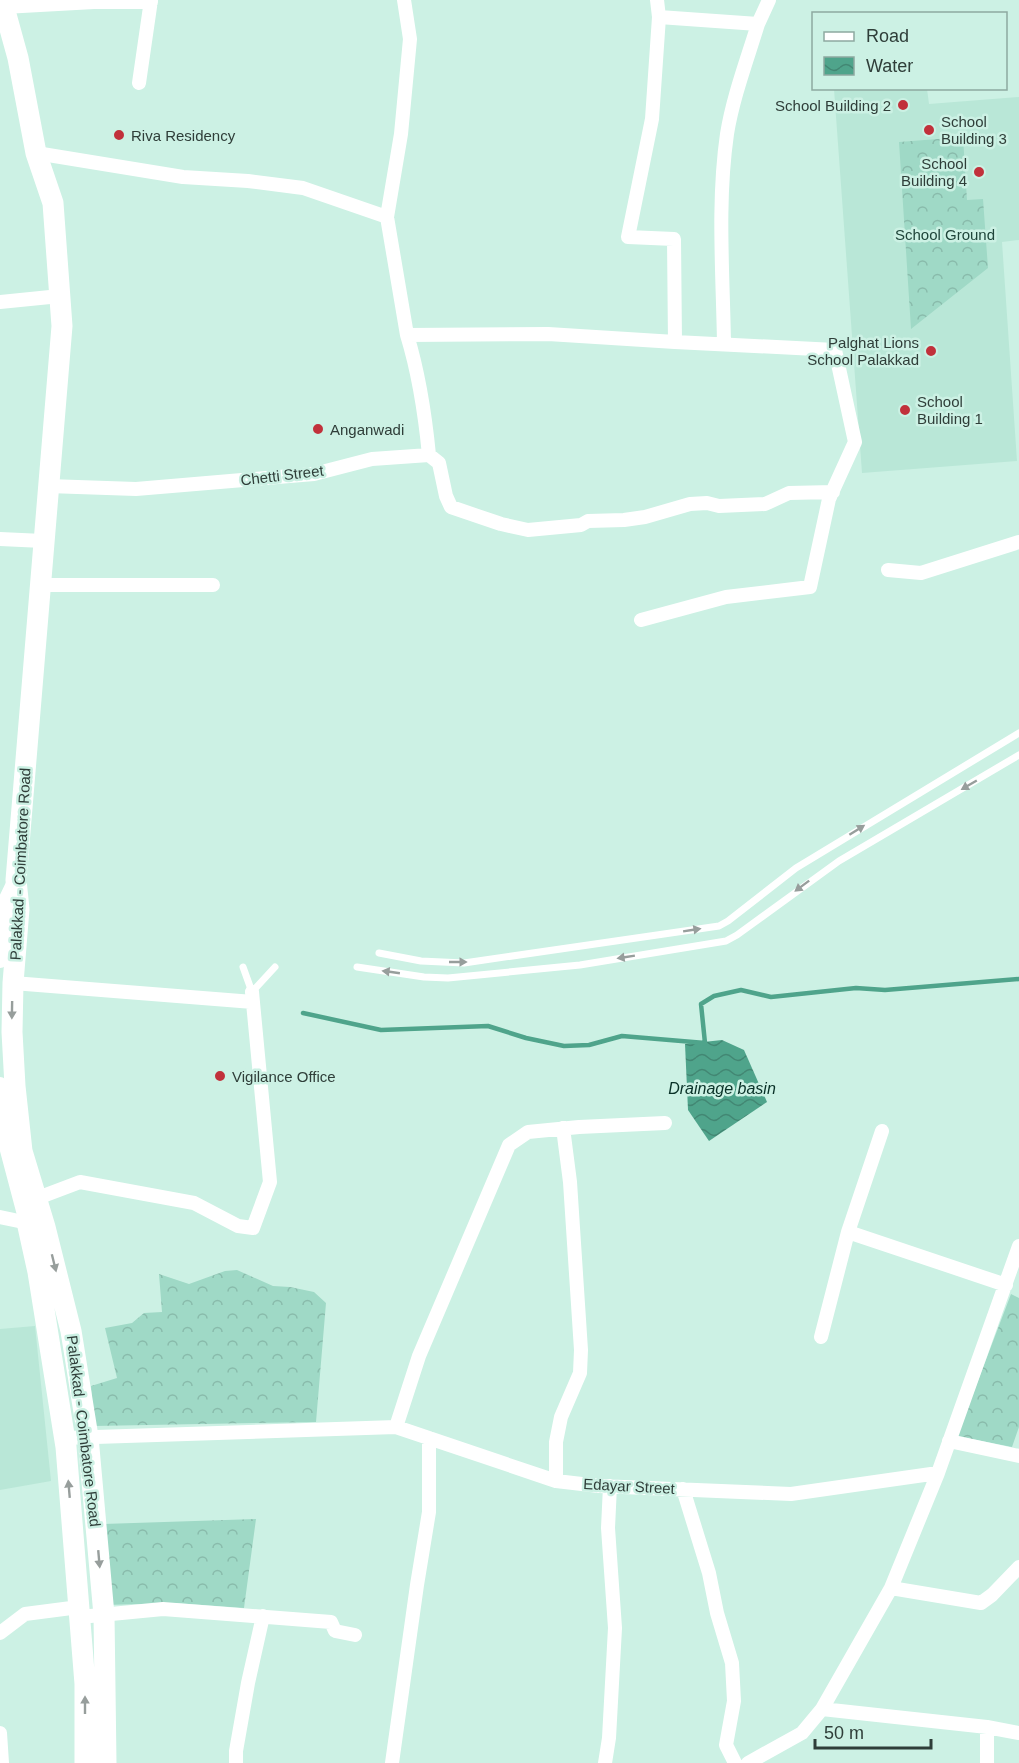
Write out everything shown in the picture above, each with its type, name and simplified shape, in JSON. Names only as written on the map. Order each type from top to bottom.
[{"type":"main road","name":"Palakkad - Coimbatore Road","points":[[3,3],[18,58],[36,153],[53,203],[62,326],[40,585],[8,884],[19,909],[6,985],[22,1151],[35,1199],[38,1272],[65,1438],[85,1684],[85,1763]]},
{"type":"main road","name":"Palakkad - Coimbatore Road","points":[[36,1224],[72,1331],[88,1437],[104,1615],[106,1763]]},
{"type":"street","points":[[404,0],[410,39],[401,134],[387,217],[407,335],[414,356],[429,454],[439,463],[446,496],[451,507],[501,524],[528,530],[581,525],[588,521],[634,519],[690,504],[707,503],[719,506],[765,504],[789,493],[833,492]]},
{"type":"street","points":[[657,0],[659,17],[651,119],[628,237],[674,238],[675,342]]},
{"type":"street","points":[[723,345],[722,199],[728,134],[739,85],[758,24],[769,0]]},
{"type":"street","points":[[3,3],[151,1],[139,83]]},
{"type":"street","points":[[659,17],[758,24]]},
{"type":"street","points":[[36,153],[183,177],[248,181],[303,188],[387,217]]},
{"type":"street","points":[[0,302],[60,296]]},
{"type":"street","points":[[407,335],[548,334],[835,350],[855,442],[829,499],[810,587],[726,597],[641,620]]},
{"type":"street","name":"Chetti Street","points":[[48,486],[146,488],[314,474],[372,459],[429,454]]},
{"type":"street","points":[[0,539],[43,541]]},
{"type":"street","points":[[888,570],[921,573],[1019,542]]},
{"type":"street","points":[[40,585],[213,585]]},
{"type":"street","points":[[0,960],[8,884]]},
{"type":"street","points":[[6,985],[253,997],[270,1182],[253,1228],[238,1226],[194,1203],[80,1182],[35,1199]]},
{"type":"street","points":[[0,1085],[4,1135],[36,1224]]},
{"type":"street","points":[[396,1427],[419,1356],[509,1145],[528,1132],[665,1123]]},
{"type":"street","points":[[556,1480],[556,1442],[561,1418],[580,1373],[581,1350],[570,1182],[563,1128]]},
{"type":"street","points":[[821,1337],[848,1232],[882,1131]]},
{"type":"street","points":[[0,1217],[36,1224]]},
{"type":"street","points":[[848,1232],[1006,1285]]},
{"type":"street","points":[[748,1763],[802,1733],[822,1709],[891,1588],[950,1441],[1019,1246]]},
{"type":"street","name":"Edayar Street","points":[[65,1438],[396,1427],[556,1480],[610,1486],[791,1494],[938,1473]]},
{"type":"street","points":[[392,1763],[429,1512],[429,1438]]},
{"type":"street","points":[[950,1441],[1019,1456]]},
{"type":"street","points":[[605,1763],[609,1738],[615,1628],[608,1528],[610,1486]]},
{"type":"street","points":[[683,1489],[709,1574],[717,1613],[732,1663],[734,1701],[726,1745],[735,1763]]},
{"type":"street","points":[[891,1588],[981,1603],[1019,1567]]},
{"type":"street","points":[[0,1633],[25,1614],[79,1612],[104,1615],[162,1609],[331,1622],[334,1631],[355,1635]]},
{"type":"street","points":[[236,1763],[246,1695],[263,1616]]},
{"type":"street","points":[[822,1709],[987,1727],[1019,1733]]},
{"type":"street","points":[[987,1727],[987,1763]]},
{"type":"street","points":[[0,1733],[2,1763]]},
{"type":"lane","points":[[379,953],[430,962],[464,963],[719,926],[805,863],[1019,733]]},
{"type":"lane","points":[[357,967],[448,978],[580,965],[726,941],[839,861],[1019,755]]},
{"type":"lane","points":[[428,977],[430,962]]},
{"type":"lane","points":[[243,967],[253,997]]},
{"type":"lane","points":[[253,997],[275,967]]},
{"type":"shaded area","name":"Palghat Lions School Palakkad","points":[[834,90],[927,90],[929,104],[1019,97],[1019,240],[1002,242],[1017,461],[862,473]]},
{"type":"shaded area","points":[[35,1326],[51,1481],[0,1490],[0,1329]]},
{"type":"green space","name":"School Ground","points":[[963,137],[967,200],[983,199],[988,268],[911,329],[899,142]]},
{"type":"green space","points":[[237,1270],[273,1286],[314,1292],[326,1303],[316,1422],[94,1426],[91,1386],[117,1378],[105,1328],[132,1323],[144,1313],[162,1312],[159,1274],[189,1284],[225,1271]]},
{"type":"green space","points":[[1011,1294],[1019,1298],[1019,1427],[1012,1447],[957,1436]]},
{"type":"green space","points":[[256,1519],[244,1608],[175,1603],[105,1605],[103,1524]]},
{"type":"water","name":"Drainage basin","points":[[722,1040],[744,1050],[767,1102],[709,1141],[688,1110],[685,1044]]},
{"type":"waterway","points":[[303,1013],[381,1030],[488,1026],[526,1038],[564,1046],[589,1045],[622,1036],[705,1043],[701,1004],[714,996],[741,990],[771,997],[856,988],[885,990],[1019,979]]},
{"type":"place","name":"School Building 2","points":[[903,105]]},
{"type":"place","name":"School Building 3","points":[[929,130]]},
{"type":"place","name":"Riva Residency","points":[[119,135]]},
{"type":"place","name":"School Building 4","points":[[979,172]]},
{"type":"place","name":"Palghat Lions School Palakkad","points":[[931,351]]},
{"type":"place","name":"School Building 1","points":[[905,410]]},
{"type":"place","name":"Anganwadi","points":[[318,429]]},
{"type":"place","name":"Vigilance Office","points":[[220,1076]]}]
